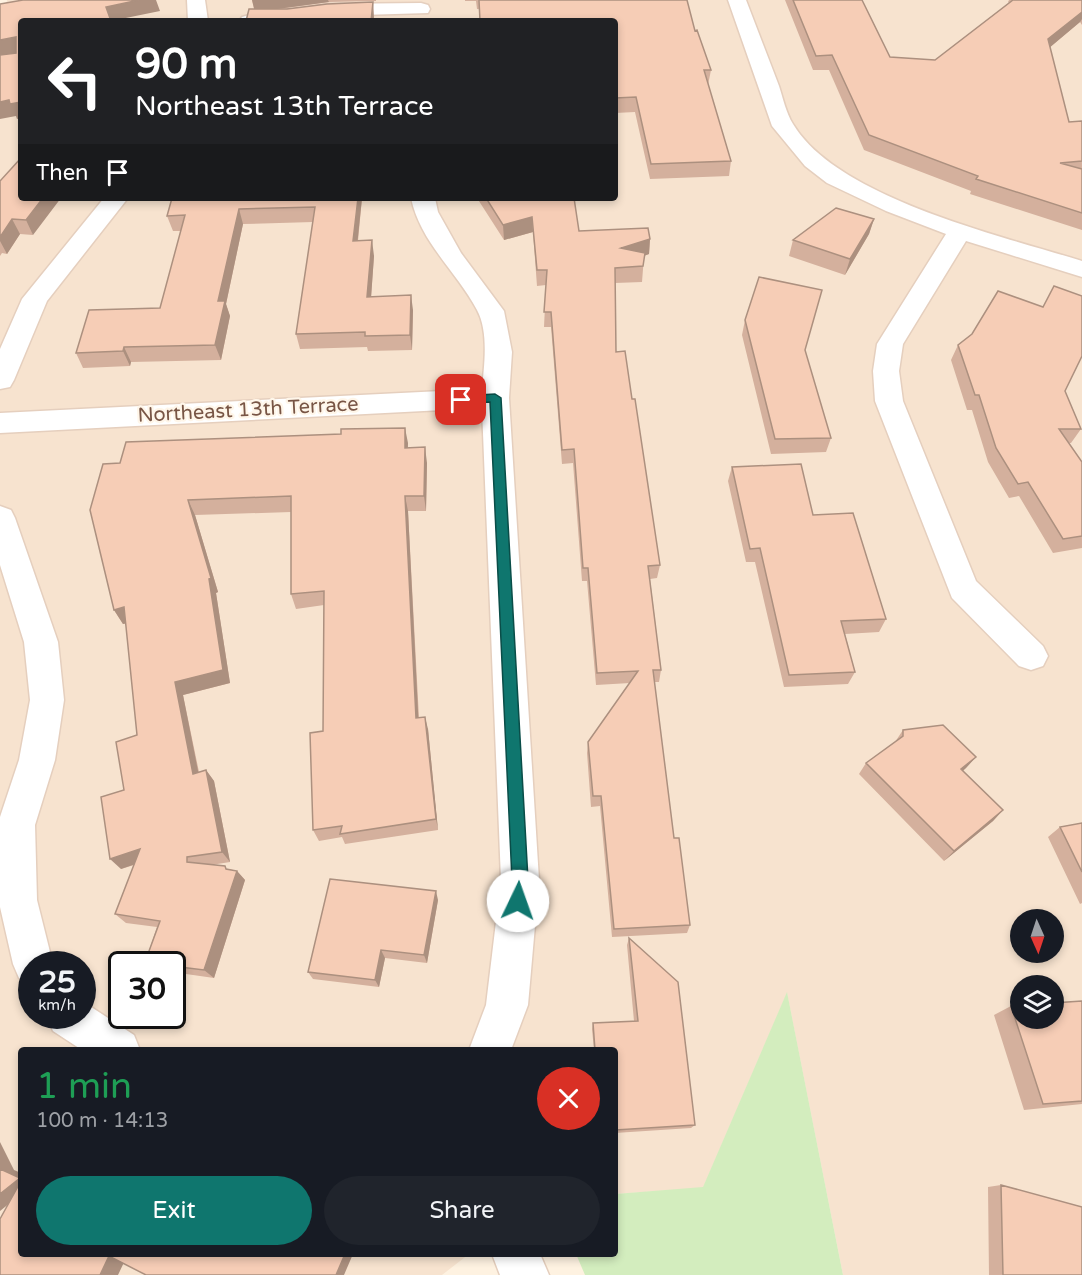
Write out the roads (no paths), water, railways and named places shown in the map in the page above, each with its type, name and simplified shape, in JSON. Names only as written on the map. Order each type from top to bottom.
[{"type":"street","points":[[196,0],[198,18]]},
{"type":"street","points":[[737,0],[783,126],[813,161],[835,178],[894,206],[960,231],[1082,269]]},
{"type":"street","points":[[271,18],[329,10],[421,10]]},
{"type":"street","points":[[0,380],[35,299],[114,201]]},
{"type":"street","points":[[424,201],[426,212],[450,255],[491,311],[499,352],[495,398],[520,880],[507,1005],[490,1047]]},
{"type":"street","points":[[960,231],[890,344],[886,371],[889,400],[963,589],[1031,656]]},
{"type":"street","name":"Northeast 13th Terrace","points":[[0,423],[495,398]]},
{"type":"street","points":[[0,518],[41,642],[46,700],[38,760],[16,825],[18,900],[30,951]]},
{"type":"street","points":[[88,1029],[114,1047]]},
{"type":"street","points":[[516,1257],[525,1275]]}]
